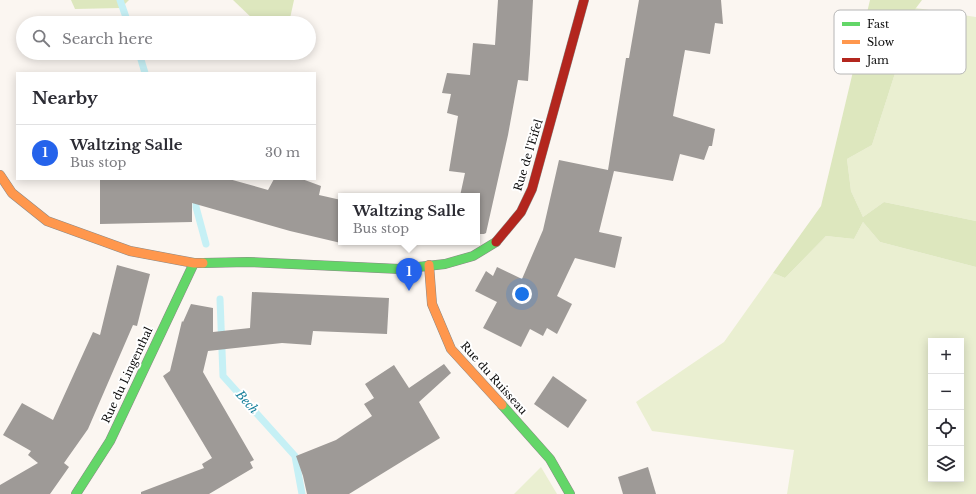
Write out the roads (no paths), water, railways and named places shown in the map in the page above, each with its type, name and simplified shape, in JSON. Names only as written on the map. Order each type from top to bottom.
[{"type":"street","name":"Rue de l'Eifel","points":[[0,175],[12,193],[47,221],[130,251],[194,263],[248,262],[400,269],[445,264],[473,256],[496,242],[521,212],[532,189],[584,0]]},
{"type":"street","name":"Rue du Lingenthal","points":[[76,494],[110,442],[194,263]]},
{"type":"street","name":"Rue du Ruisseau","points":[[429,265],[432,304],[452,349],[550,459],[570,494]]},
{"type":"waterway","name":"Bech","points":[[120,0],[126,16]]},
{"type":"waterway","name":"Bech","points":[[141,60],[145,72]]},
{"type":"waterway","name":"Bech","points":[[192,180],[196,190],[196,207],[206,244]]},
{"type":"waterway","name":"Bech","points":[[220,299],[223,376],[295,456],[302,494]]},
{"type":"place","name":"Waltzing Salle","points":[[409,291]]}]
